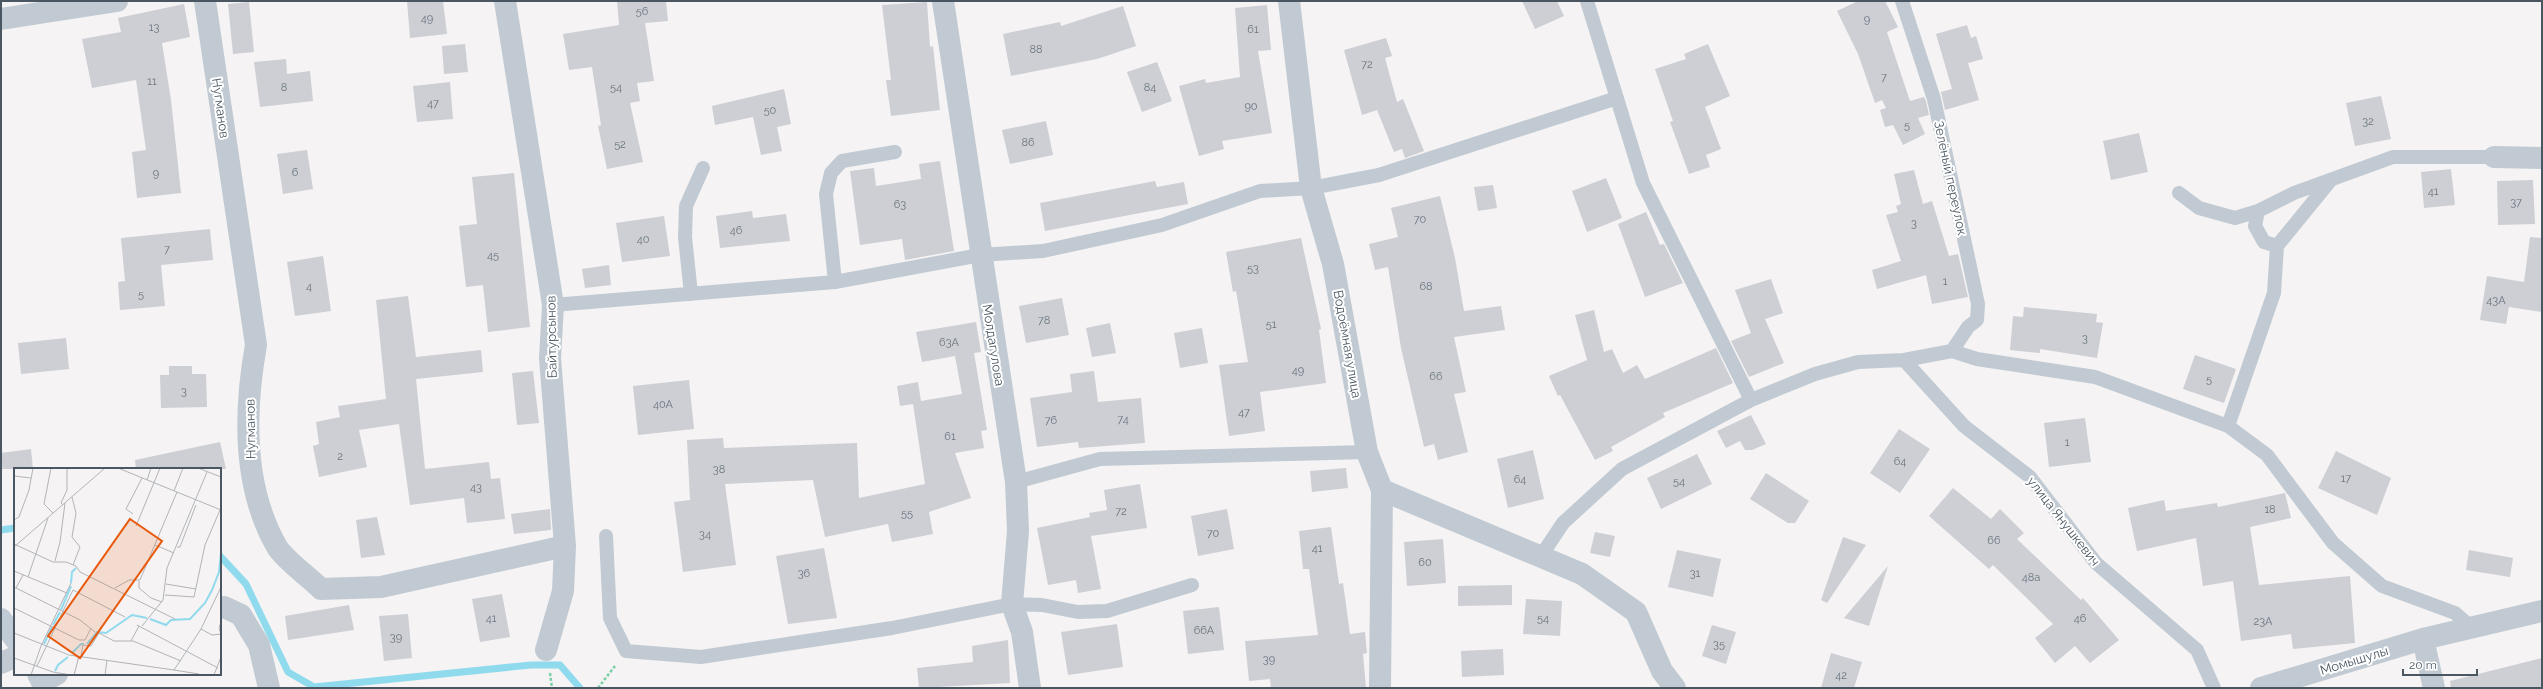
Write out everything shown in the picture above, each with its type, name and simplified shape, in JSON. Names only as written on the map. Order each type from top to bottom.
[{"type":"main road","points":[[1,619],[14,638]]},
{"type":"street","points":[[1,19],[118,1]]},
{"type":"street","name":"Нугманов","points":[[205,1],[256,345],[249,387],[250,460],[258,504],[278,548],[321,589],[380,587],[565,546]]},
{"type":"street","name":"Байтурсынов","points":[[505,1],[553,305],[550,358],[565,546],[563,591],[546,650]]},
{"type":"street","name":"Молдагулова","points":[[943,1],[980,255],[1016,482],[1018,531],[1012,604],[1022,632],[1030,688]]},
{"type":"street","name":"Водоёмная улица","points":[[1289,1],[1311,188],[1333,264],[1367,452],[1382,490],[1380,688]]},
{"type":"street","points":[[2494,157],[2542,158]]},
{"type":"street","points":[[1382,490],[1582,574],[1636,612],[1662,671],[1675,688]]},
{"type":"street","points":[[221,608],[224,607],[241,615],[259,645],[269,688]]},
{"type":"street","name":"Момышулы","points":[[2261,688],[2423,639],[2542,611]]},
{"type":"street","points":[[2423,639],[2434,688]]},
{"type":"street","points":[[1,663],[14,657]]},
{"type":"lane","points":[[1587,1],[1643,182],[1751,400]]},
{"type":"lane","name":"Зелёный переулок","points":[[1902,1],[1934,99],[1978,304],[1976,320],[1968,327],[1952,351]]},
{"type":"lane","points":[[553,305],[835,282],[980,255],[1042,252],[1162,225],[1260,191],[1311,188],[1379,175],[1617,98]]},
{"type":"lane","points":[[835,282],[826,194],[831,173],[842,161],[895,152]]},
{"type":"lane","points":[[2180,193],[2199,208],[2235,218],[2258,211],[2294,193],[2393,157],[2494,157]]},
{"type":"lane","points":[[691,294],[685,237],[686,206],[703,168]]},
{"type":"lane","points":[[2228,426],[2274,293],[2277,246],[2331,180]]},
{"type":"lane","points":[[2258,211],[2255,226],[2264,242],[2277,246]]},
{"type":"lane","points":[[1540,556],[1562,523],[1622,469],[1751,400],[1815,374],[1858,362],[1904,360],[1952,351],[1977,359],[2095,377],[2228,426],[2267,455],[2333,544],[2382,586],[2455,613],[2470,627]]},
{"type":"lane","name":"улица Янушкевич","points":[[1904,360],[1964,426],[2030,477],[2096,563],[2197,650],[2214,688]]},
{"type":"lane","points":[[1016,482],[1100,459],[1367,452]]},
{"type":"lane","points":[[606,536],[610,618],[626,651],[701,657],[892,628],[1012,604],[1042,605],[1078,612],[1107,611],[1192,585]]},
{"type":"path","points":[[598,688],[626,651]]},
{"type":"path","points":[[552,682],[552,688]]},
{"type":"building","points":[[407,1],[443,1],[447,34],[410,38]]},
{"type":"building","points":[[617,1],[666,1],[668,21],[645,23],[654,81],[637,83],[640,101],[630,103],[643,162],[607,169],[598,126],[601,125],[592,67],[569,70],[563,34],[619,25]]},
{"type":"building","points":[[1522,1],[1557,1],[1564,16],[1535,29]]},
{"type":"building","points":[[1858,1],[1885,1],[1898,27],[1887,32],[1910,101],[1924,97],[1926,101],[1929,115],[1918,118],[1925,134],[1903,145],[1893,125],[1885,127],[1880,110],[1886,108],[1882,100],[1875,103],[1858,54],[1837,11]]},
{"type":"building","points":[[249,2],[254,52],[233,54],[228,4]]},
{"type":"building","points":[[927,2],[930,47],[933,46],[940,110],[891,116],[886,80],[891,80],[882,5]]},
{"type":"building","points":[[184,4],[190,37],[162,43],[171,100],[181,193],[137,198],[132,152],[146,150],[136,80],[92,88],[82,39],[121,32],[118,18]]},
{"type":"building","points":[[1267,5],[1271,50],[1258,51],[1272,133],[1222,141],[1224,149],[1199,156],[1179,86],[1205,79],[1206,83],[1240,77],[1235,8]]},
{"type":"building","points":[[1123,6],[1136,46],[1097,59],[1011,76],[1003,34],[1060,22],[1061,26]]},
{"type":"building","points":[[1967,25],[1971,38],[1976,36],[1983,59],[1968,63],[1979,100],[1945,110],[1941,92],[1952,89],[1936,34]]},
{"type":"building","points":[[1386,38],[1392,56],[1385,58],[1397,102],[1403,99],[1424,151],[1405,158],[1402,149],[1394,152],[1377,110],[1362,115],[1344,50]]},
{"type":"building","points":[[465,44],[468,72],[444,74],[442,46]]},
{"type":"building","points":[[1708,44],[1730,96],[1705,107],[1721,149],[1706,155],[1710,167],[1689,174],[1670,122],[1673,121],[1655,69],[1686,59],[1684,54]]},
{"type":"building","points":[[286,59],[287,74],[310,71],[313,101],[260,107],[254,62]]},
{"type":"building","points":[[1157,62],[1172,101],[1142,112],[1127,72]]},
{"type":"building","points":[[450,82],[453,119],[417,122],[413,86]]},
{"type":"building","points":[[784,89],[791,124],[777,127],[782,151],[761,155],[753,117],[715,125],[712,106]]},
{"type":"building","points":[[2381,96],[2391,139],[2355,146],[2346,103]]},
{"type":"building","points":[[1046,121],[1053,155],[1010,164],[1002,130]]},
{"type":"building","points":[[2139,133],[2148,172],[2111,180],[2103,141]]},
{"type":"building","points":[[307,150],[313,189],[283,194],[277,154]]},
{"type":"building","points":[[940,161],[954,251],[905,260],[902,239],[860,245],[850,171],[874,168],[876,186],[921,179],[919,164]]},
{"type":"building","points":[[2451,169],[2455,205],[2424,208],[2421,172]]},
{"type":"building","points":[[1914,170],[1923,204],[1932,201],[1949,256],[1958,254],[1968,297],[1932,304],[1926,275],[1877,289],[1872,270],[1901,261],[1886,215],[1898,212],[1896,206],[1901,204],[1894,174]]},
{"type":"building","points":[[514,173],[530,327],[488,332],[483,285],[466,287],[459,226],[477,224],[472,177]]},
{"type":"building","points":[[1606,178],[1622,218],[1587,232],[1572,191]]},
{"type":"building","points":[[2533,180],[2535,224],[2498,225],[2497,181]]},
{"type":"building","points":[[1155,181],[1157,187],[1184,182],[1188,204],[1045,231],[1040,203]]},
{"type":"building","points":[[1493,185],[1497,208],[1478,211],[1474,187]]},
{"type":"building","points":[[1440,196],[1455,258],[1464,311],[1501,306],[1505,330],[1454,337],[1466,392],[1454,394],[1468,452],[1438,460],[1434,444],[1424,447],[1401,348],[1388,267],[1375,270],[1369,244],[1398,237],[1391,208]]},
{"type":"building","points":[[752,211],[753,218],[786,214],[790,241],[720,248],[716,216]]},
{"type":"building","points":[[1646,212],[1660,245],[1664,244],[1683,283],[1645,297],[1618,224]]},
{"type":"building","points":[[664,216],[670,256],[622,262],[616,223]]},
{"type":"building","points":[[210,229],[213,260],[161,265],[165,306],[120,310],[118,282],[125,281],[121,238]]},
{"type":"building","points":[[2530,237],[2542,238],[2542,312],[2509,307],[2506,324],[2480,320],[2487,276],[2524,282]]},
{"type":"building","points":[[1301,238],[1321,329],[1319,330],[1326,383],[1260,392],[1265,431],[1229,436],[1219,365],[1248,362],[1236,291],[1233,292],[1226,252]]},
{"type":"building","points":[[323,256],[331,311],[295,316],[287,262]]},
{"type":"building","points":[[609,265],[611,285],[585,288],[582,269]]},
{"type":"building","points":[[1771,279],[1783,313],[1765,319],[1784,363],[1749,377],[1731,341],[1751,333],[1735,290]]},
{"type":"building","points":[[408,296],[416,357],[481,350],[483,372],[416,379],[425,469],[489,462],[491,479],[500,478],[505,519],[467,523],[464,498],[410,505],[399,424],[359,430],[367,467],[319,477],[313,446],[319,444],[316,422],[340,417],[338,406],[386,399],[376,300]]},
{"type":"building","points":[[1062,298],[1069,335],[1026,343],[1019,306]]},
{"type":"building","points":[[2024,307],[2097,314],[2096,322],[2103,323],[2097,358],[2040,349],[2040,353],[2010,350],[2013,316],[2023,317]]},
{"type":"building","points":[[1594,310],[1604,352],[1612,349],[1623,373],[1637,365],[1645,379],[1716,348],[1733,383],[1663,413],[1665,417],[1611,447],[1613,451],[1595,460],[1560,395],[1558,396],[1549,376],[1587,360],[1575,315]]},
{"type":"building","points":[[976,322],[981,352],[974,353],[987,430],[981,431],[984,448],[955,453],[971,498],[929,512],[933,534],[892,542],[888,524],[825,537],[813,480],[725,484],[736,565],[683,572],[674,502],[690,500],[687,440],[723,438],[724,448],[857,443],[859,498],[925,484],[913,404],[900,406],[897,386],[918,382],[921,401],[962,394],[955,356],[922,362],[916,332]]},
{"type":"building","points":[[1110,323],[1116,353],[1092,357],[1086,328]]},
{"type":"building","points":[[1202,328],[1208,363],[1180,368],[1174,333]]},
{"type":"building","points":[[66,338],[69,369],[21,374],[18,343]]},
{"type":"building","points":[[2195,355],[2236,369],[2224,403],[2183,389]]},
{"type":"building","points":[[169,366],[192,366],[192,374],[206,374],[207,407],[161,408],[160,375],[169,375]]},
{"type":"building","points":[[533,371],[539,423],[517,425],[512,373]]},
{"type":"building","points":[[1094,371],[1098,402],[1141,398],[1145,443],[1079,448],[1078,442],[1037,447],[1030,398],[1072,392],[1070,374]]},
{"type":"building","points":[[689,380],[694,429],[638,435],[633,386]]},
{"type":"building","points":[[1751,415],[1766,444],[1752,450],[1745,450],[1740,441],[1726,448],[1717,431]]},
{"type":"building","points":[[2085,418],[2091,462],[2049,467],[2044,423]]},
{"type":"building","points":[[1899,429],[1930,449],[1900,493],[1870,473]]},
{"type":"building","points":[[220,442],[226,469],[136,468],[135,460]]},
{"type":"building","points":[[31,449],[33,468],[1,469],[1,453]]},
{"type":"building","points":[[1533,450],[1544,499],[1508,508],[1497,459]]},
{"type":"building","points":[[2336,451],[2391,478],[2377,515],[2318,488]]},
{"type":"building","points":[[1697,454],[1712,484],[1661,509],[1647,478]]},
{"type":"building","points":[[1346,468],[1348,488],[1312,492],[1310,471]]},
{"type":"building","points":[[1766,473],[1809,501],[1795,523],[1788,523],[1750,499]]},
{"type":"building","points":[[1140,484],[1147,528],[1091,536],[1101,589],[1078,593],[1076,580],[1048,585],[1037,528],[1090,517],[1089,513],[1107,510],[1104,490]]},
{"type":"building","points":[[1953,488],[1991,519],[2000,509],[2024,533],[2017,539],[2081,600],[2083,598],[2119,640],[2090,663],[2075,646],[2055,663],[2035,638],[2053,624],[1993,565],[1989,569],[1929,516]]},
{"type":"building","points":[[2285,493],[2291,518],[2250,527],[2259,585],[2350,576],[2355,643],[2293,649],[2291,634],[2241,641],[2233,581],[2203,586],[2196,538],[2137,551],[2128,508],[2164,500],[2166,511],[2217,503],[2218,507]]},
{"type":"building","points":[[550,509],[551,530],[514,534],[511,514]]},
{"type":"building","points":[[1227,509],[1234,549],[1198,556],[1191,516]]},
{"type":"building","points":[[377,517],[385,555],[361,558],[356,520]]},
{"type":"building","points":[[1331,527],[1339,584],[1343,583],[1350,634],[1365,632],[1367,653],[1363,654],[1366,688],[1271,688],[1270,679],[1249,681],[1245,641],[1318,635],[1309,569],[1303,569],[1299,531]]},
{"type":"building","points":[[1595,532],[1615,536],[1610,557],[1590,553]]},
{"type":"building","points":[[1843,537],[1866,545],[1827,603],[1821,600]]},
{"type":"building","points":[[1443,539],[1446,583],[1407,586],[1404,542]]},
{"type":"building","points":[[824,548],[837,618],[788,624],[776,556]]},
{"type":"building","points":[[1677,550],[1721,559],[1713,597],[1668,587]]},
{"type":"building","points":[[2469,550],[2513,558],[2510,577],[2466,570]]},
{"type":"building","points":[[1888,566],[1869,626],[1844,618]]},
{"type":"building","points":[[1512,585],[1512,605],[1458,606],[1458,586]]},
{"type":"building","points":[[502,594],[510,637],[480,642],[472,599]]},
{"type":"building","points":[[1526,599],[1562,601],[1560,636],[1523,634]]},
{"type":"building","points":[[349,605],[354,630],[288,640],[285,616]]},
{"type":"building","points":[[1219,607],[1224,650],[1188,654],[1183,611]]},
{"type":"building","points":[[408,614],[412,658],[384,661],[379,616]]},
{"type":"building","points":[[1117,624],[1123,667],[1068,675],[1061,632]]},
{"type":"building","points":[[1712,625],[1736,632],[1726,664],[1702,656]]},
{"type":"building","points":[[1008,640],[1010,683],[919,688],[917,668],[973,662],[972,646]]},
{"type":"building","points":[[1503,649],[1504,675],[1462,677],[1461,651]]},
{"type":"building","points":[[1831,653],[1862,662],[1854,688],[1821,688]]},
{"type":"building","points":[[2542,658],[2542,688],[2451,688],[2450,681]]},
{"type":"waterway","points":[[1,530],[14,528]]},
{"type":"waterway","points":[[221,557],[246,584],[288,672],[314,687],[531,665],[560,665],[580,688]]}]
